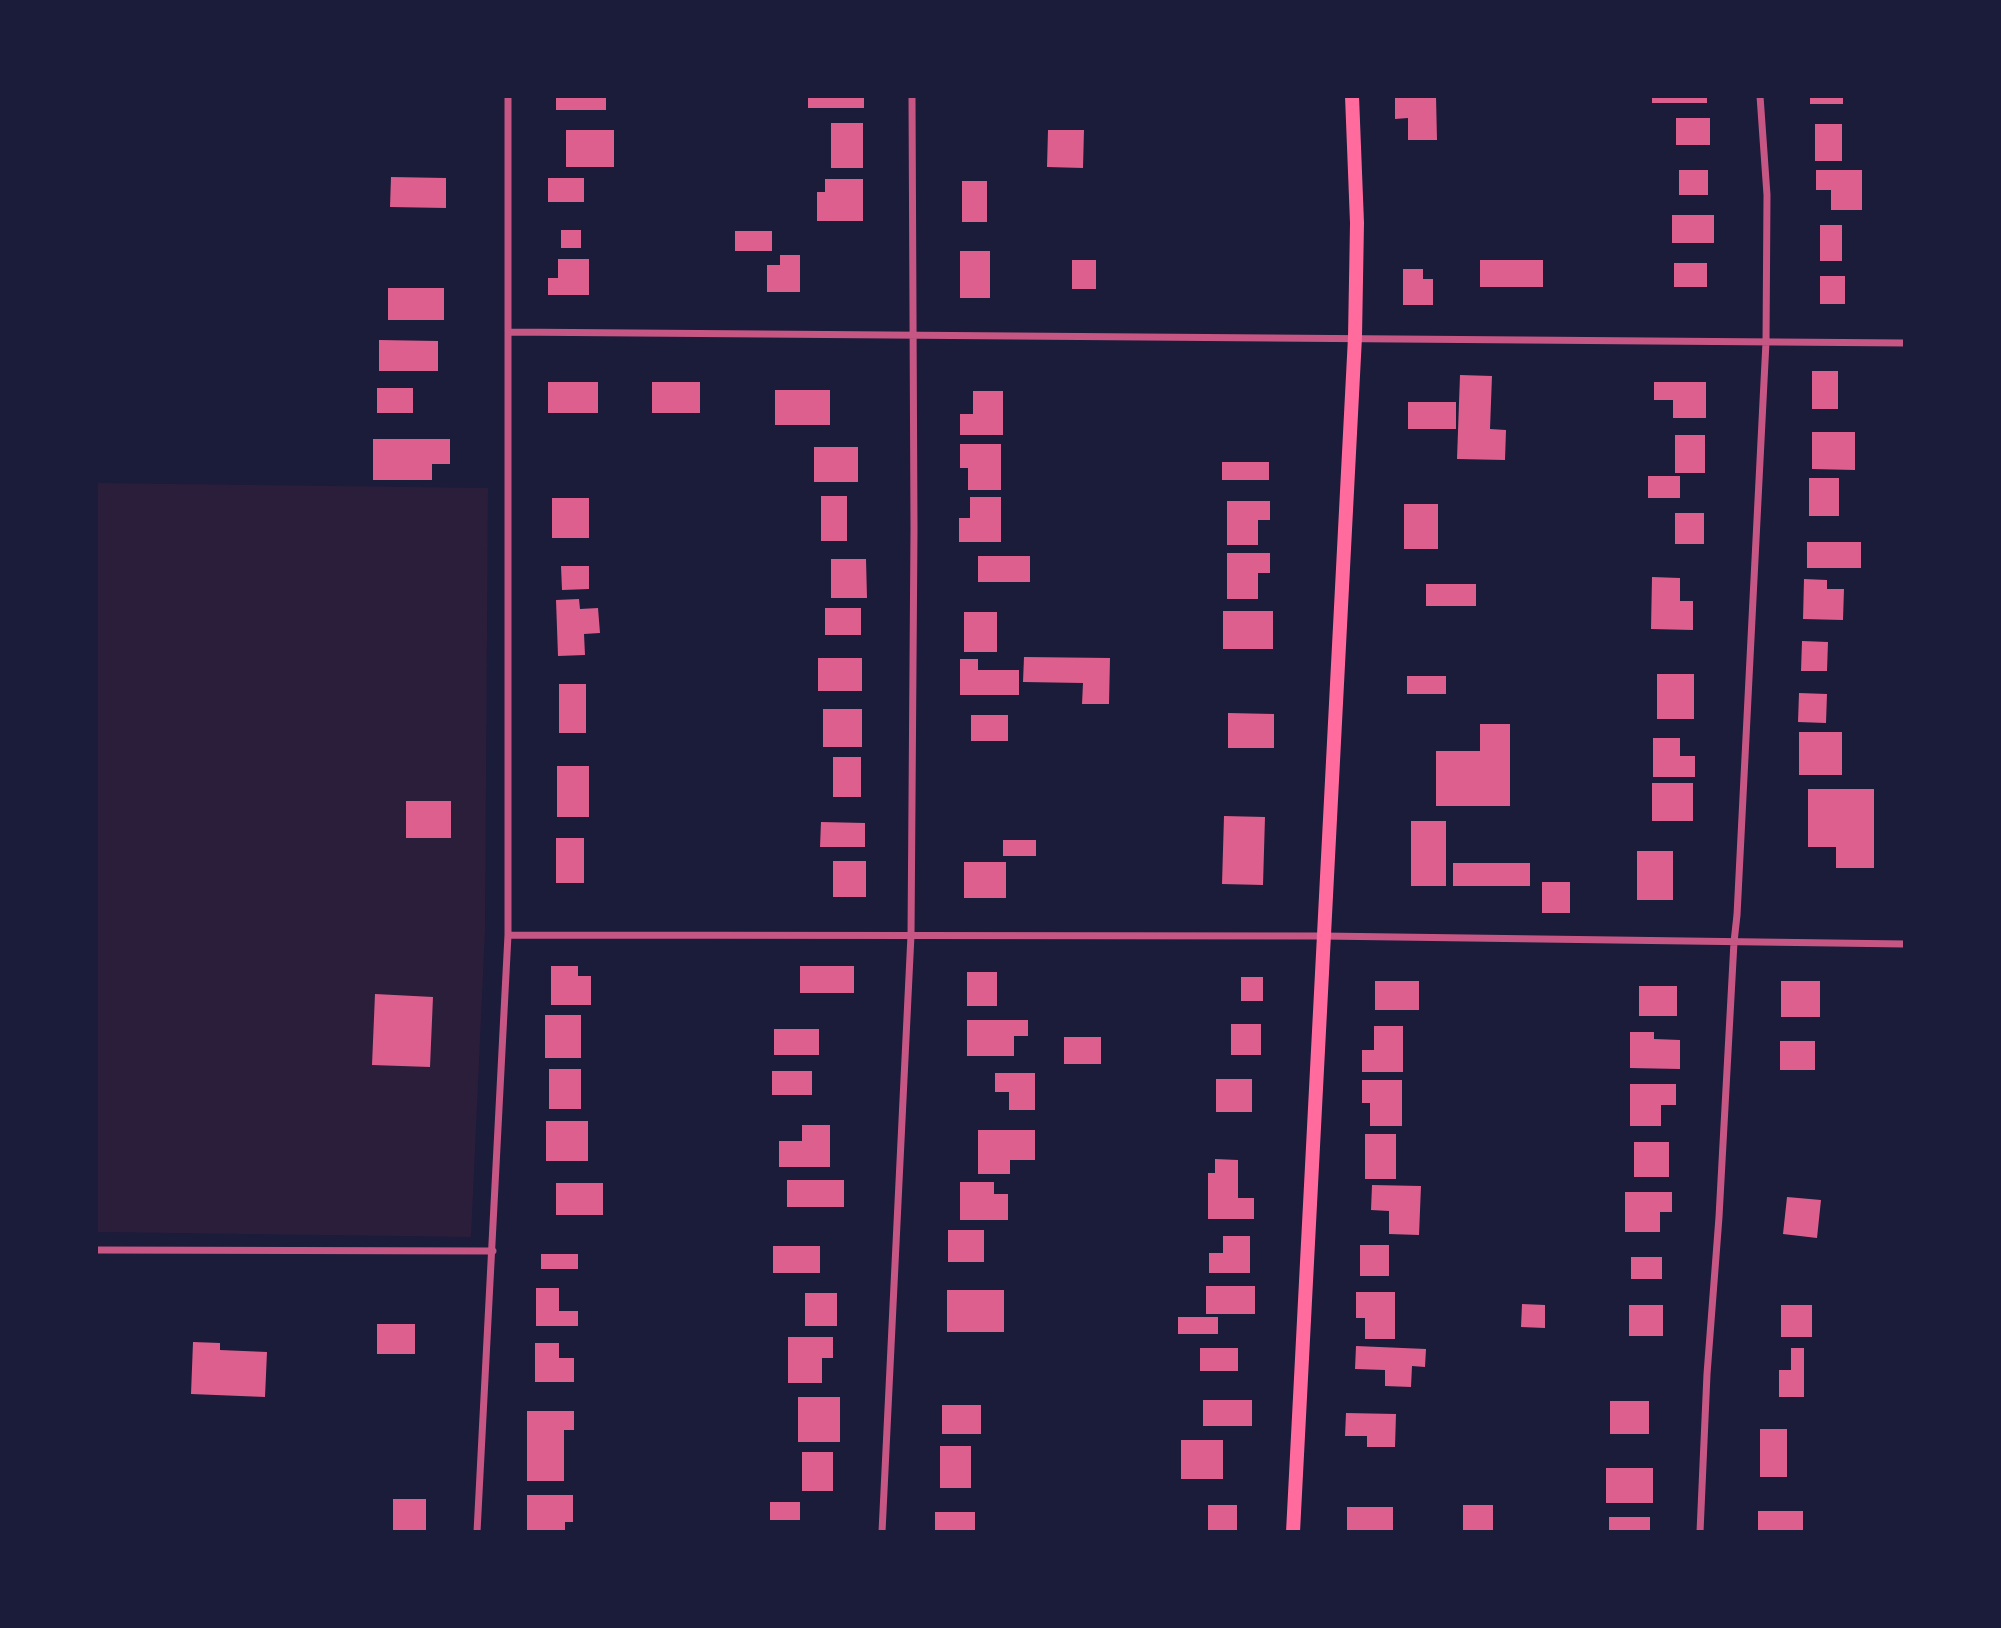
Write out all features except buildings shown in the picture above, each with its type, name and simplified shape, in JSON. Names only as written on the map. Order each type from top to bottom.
[{"type":"main road","points":[[1293,1532],[1354,337],[1357,223],[1352,96]]},
{"type":"street","points":[[477,1532],[508,935],[508,96]]},
{"type":"street","points":[[882,1532],[911,935],[914,529],[912,96]]},
{"type":"street","points":[[1700,1532],[1707,1374],[1740,861],[1766,342],[1767,195],[1760,96]]},
{"type":"street","points":[[508,332],[1905,343]]},
{"type":"street","points":[[508,935],[1323,936],[1905,944]]},
{"type":"street","points":[[96,1250],[493,1251]]},
{"type":"shaded area","points":[[96,483],[488,488],[485,931],[471,1237],[96,1232]]}]
